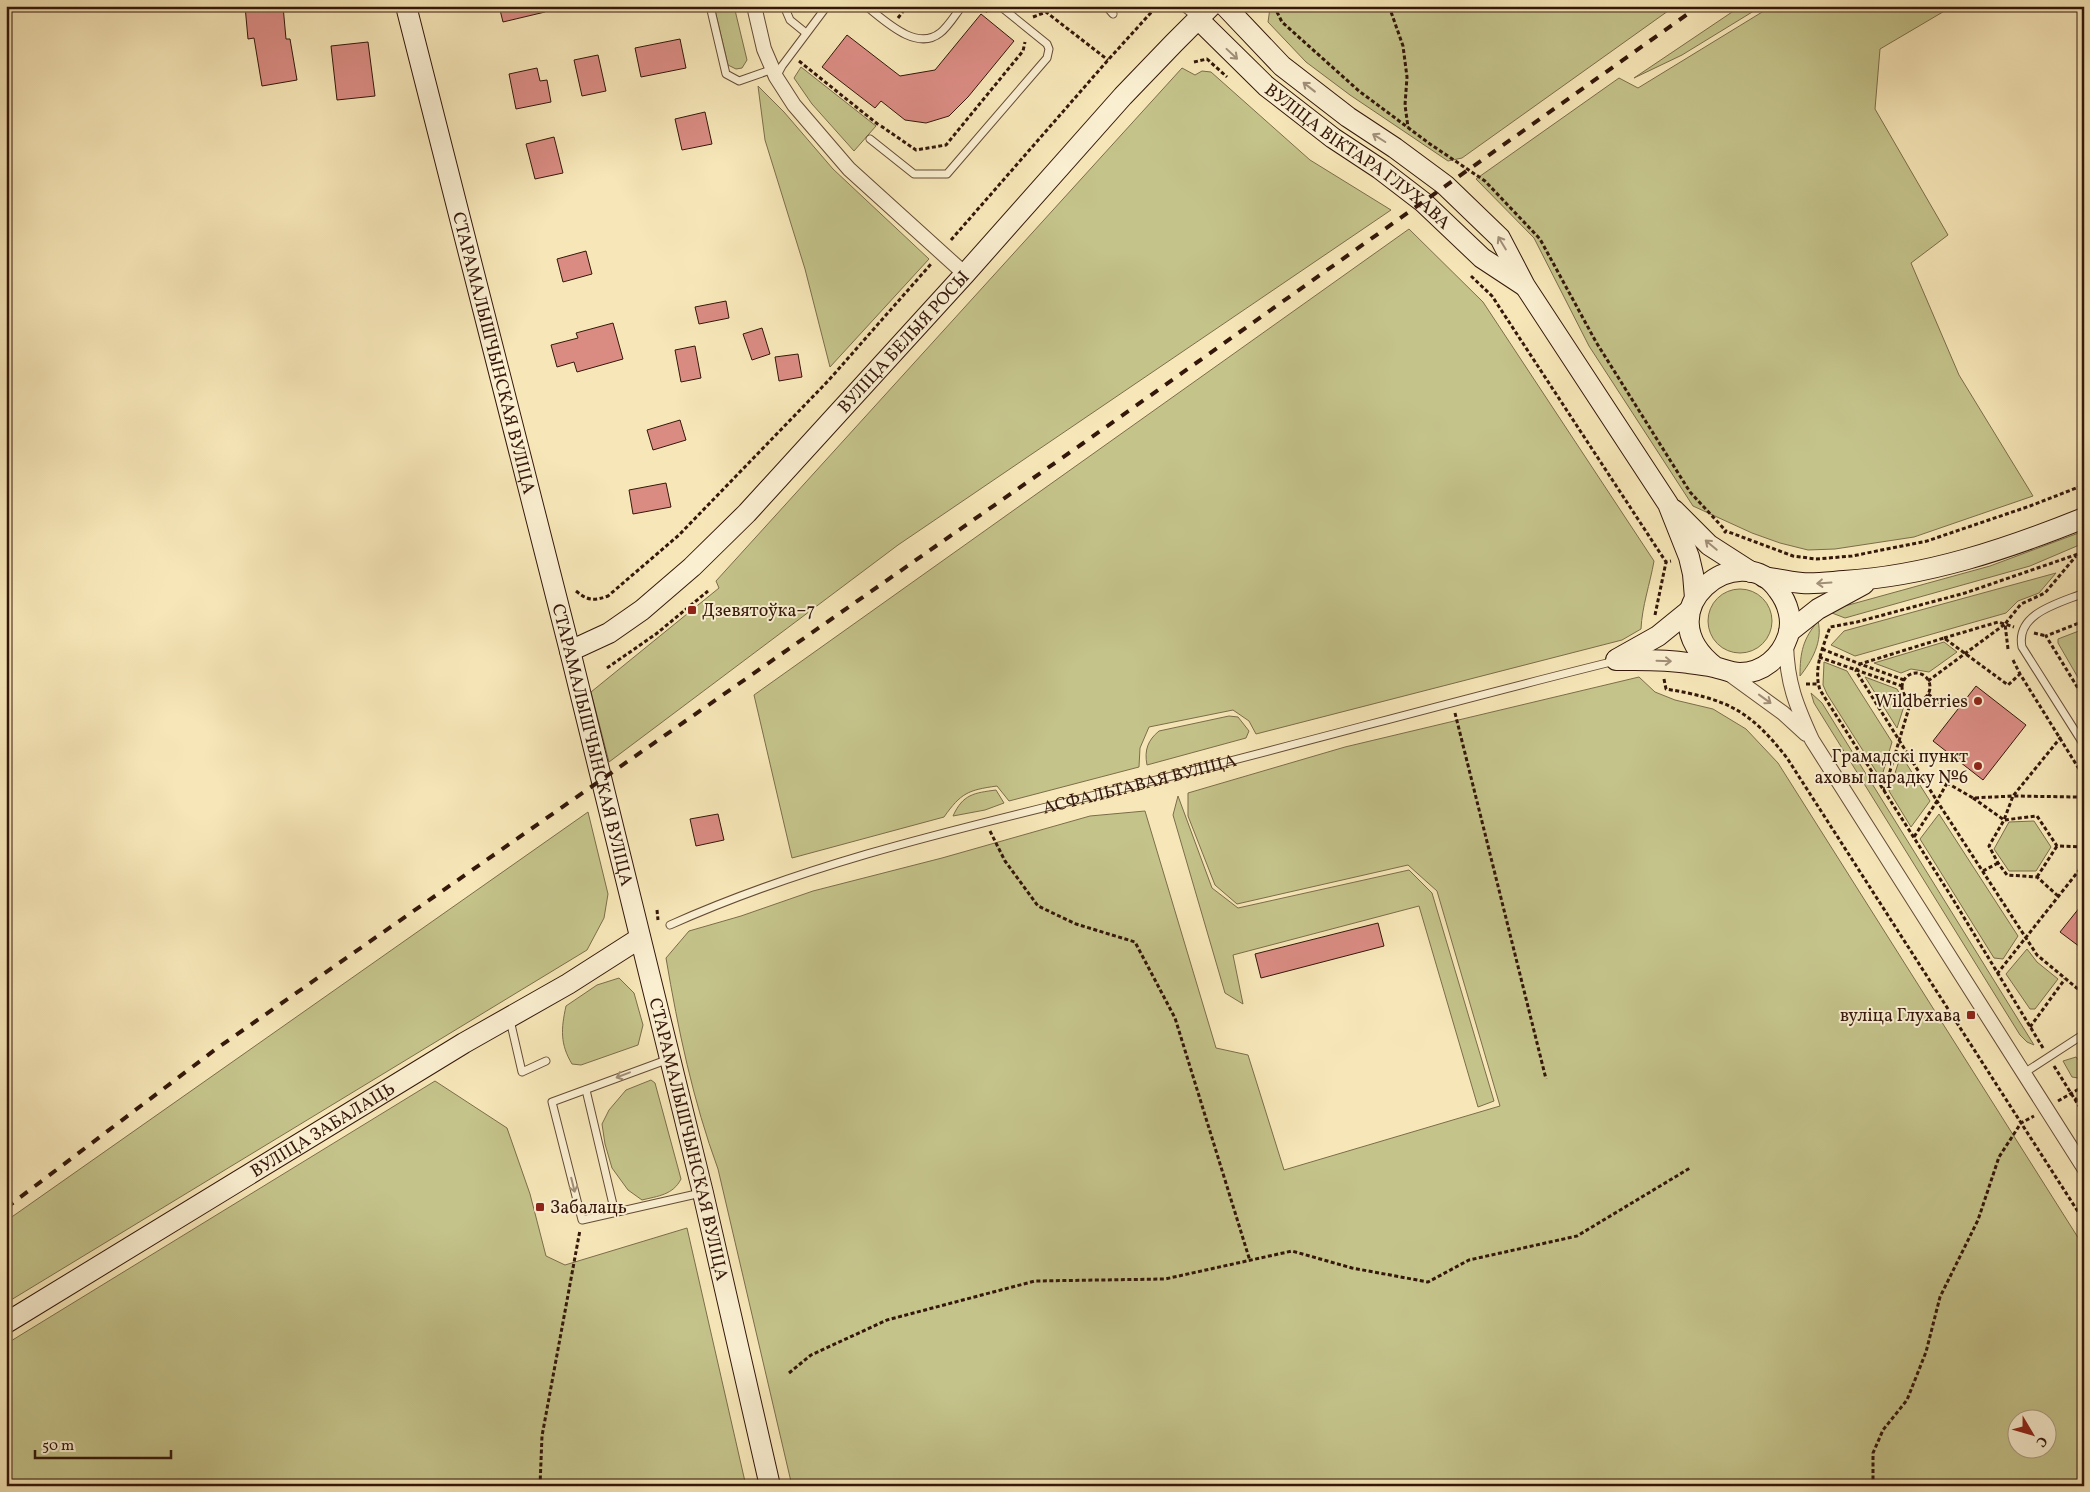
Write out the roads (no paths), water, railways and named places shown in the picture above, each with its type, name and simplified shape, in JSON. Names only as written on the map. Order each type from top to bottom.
[{"type":"street","name":"СТАРАМАЛЫШЧЫНСКАЯ ВУЛІЦА","points":[[406,6],[570,650],[703,1193],[770,1486]]},
{"type":"street","points":[[754,6],[764,49],[774,73],[794,105],[849,169],[965,274]]},
{"type":"street","name":"ВУЛІЦА ВІКТАРА ГЛУХАВА","points":[[1225,6],[1282,66],[1348,118],[1395,148],[1445,185],[1500,238],[1525,286],[1668,504],[1689,557],[1693,574],[1692,604]]},
{"type":"street","name":"ВУЛІЦА БЕЛЫЯ РОСЫ","points":[[570,650],[609,633],[642,610],[692,568],[747,513],[965,274],[1123,96],[1205,13]]},
{"type":"street","name":"ВУЛІЦА ВІКТАРА ГЛУХАВА","points":[[1205,13],[1266,86],[1333,138],[1380,168],[1423,202],[1482,258],[1525,286]]},
{"type":"street","name":"ВУЛІЦА ВІКТАРА ГЛУХАВА","points":[[1668,504],[1710,545],[1758,575]]},
{"type":"street","points":[[1616,660],[1658,636],[1692,604],[1705,585],[1719,576],[1735,571],[1802,584],[1873,579],[1924,570],[2008,547],[2084,518]]},
{"type":"street","points":[[1758,575],[1777,587],[1786,600],[1790,616],[1787,638],[1789,685],[1812,740],[2084,1168]]},
{"type":"street","points":[[1616,660],[1666,660],[1739,673],[1760,668],[1778,656],[1787,638],[1826,604],[1873,579]]},
{"type":"street","points":[[1692,604],[1689,627],[1693,643],[1702,657],[1778,708],[1812,740]]},
{"type":"street","name":"ВУЛІЦА ЗАБАЛАЦЬ","points":[[6,1323],[509,1017],[568,984],[640,938]]},
{"type":"lane","points":[[710,6],[726,74],[739,81],[774,73],[828,6]]},
{"type":"lane","points":[[784,6],[790,20],[806,33]]},
{"type":"lane","points":[[866,6],[903,35],[922,39],[940,34],[964,8]]},
{"type":"lane","points":[[870,139],[914,174],[947,174],[1047,58],[1049,49],[1047,44],[1000,6]]},
{"type":"lane","points":[[1106,6],[1113,14]]},
{"type":"lane","points":[[1182,6],[1205,13]]},
{"type":"lane","points":[[2084,592],[2033,615],[2026,622],[2020,638],[2022,646],[2084,745]]},
{"type":"lane","name":"АСФАЛЬТАВАЯ ВУЛІЦА","points":[[670,925],[722,903],[815,869],[986,822],[1152,781],[1616,660]]},
{"type":"lane","points":[[509,1017],[522,1072],[546,1061]]},
{"type":"lane","points":[[2024,1073],[2084,1034]]},
{"type":"lane","points":[[669,1059],[552,1102],[582,1220],[703,1193]]},
{"type":"lane","points":[[586,1090],[615,1213]]},
{"type":"railway","points":[[6,1208],[216,1049],[1082,444],[1699,6]]},
{"type":"place","name":"Дзевятоўка–7","points":[[692,610]]},
{"type":"place","name":"Wildberries","points":[[1978,701]]},
{"type":"place","name":"Грамадскі пункт аховы парадку №6","points":[[1978,766]]},
{"type":"place","name":"вуліца Глухава","points":[[1971,1015]]},
{"type":"place","name":"Забалаць","points":[[540,1207]]}]
